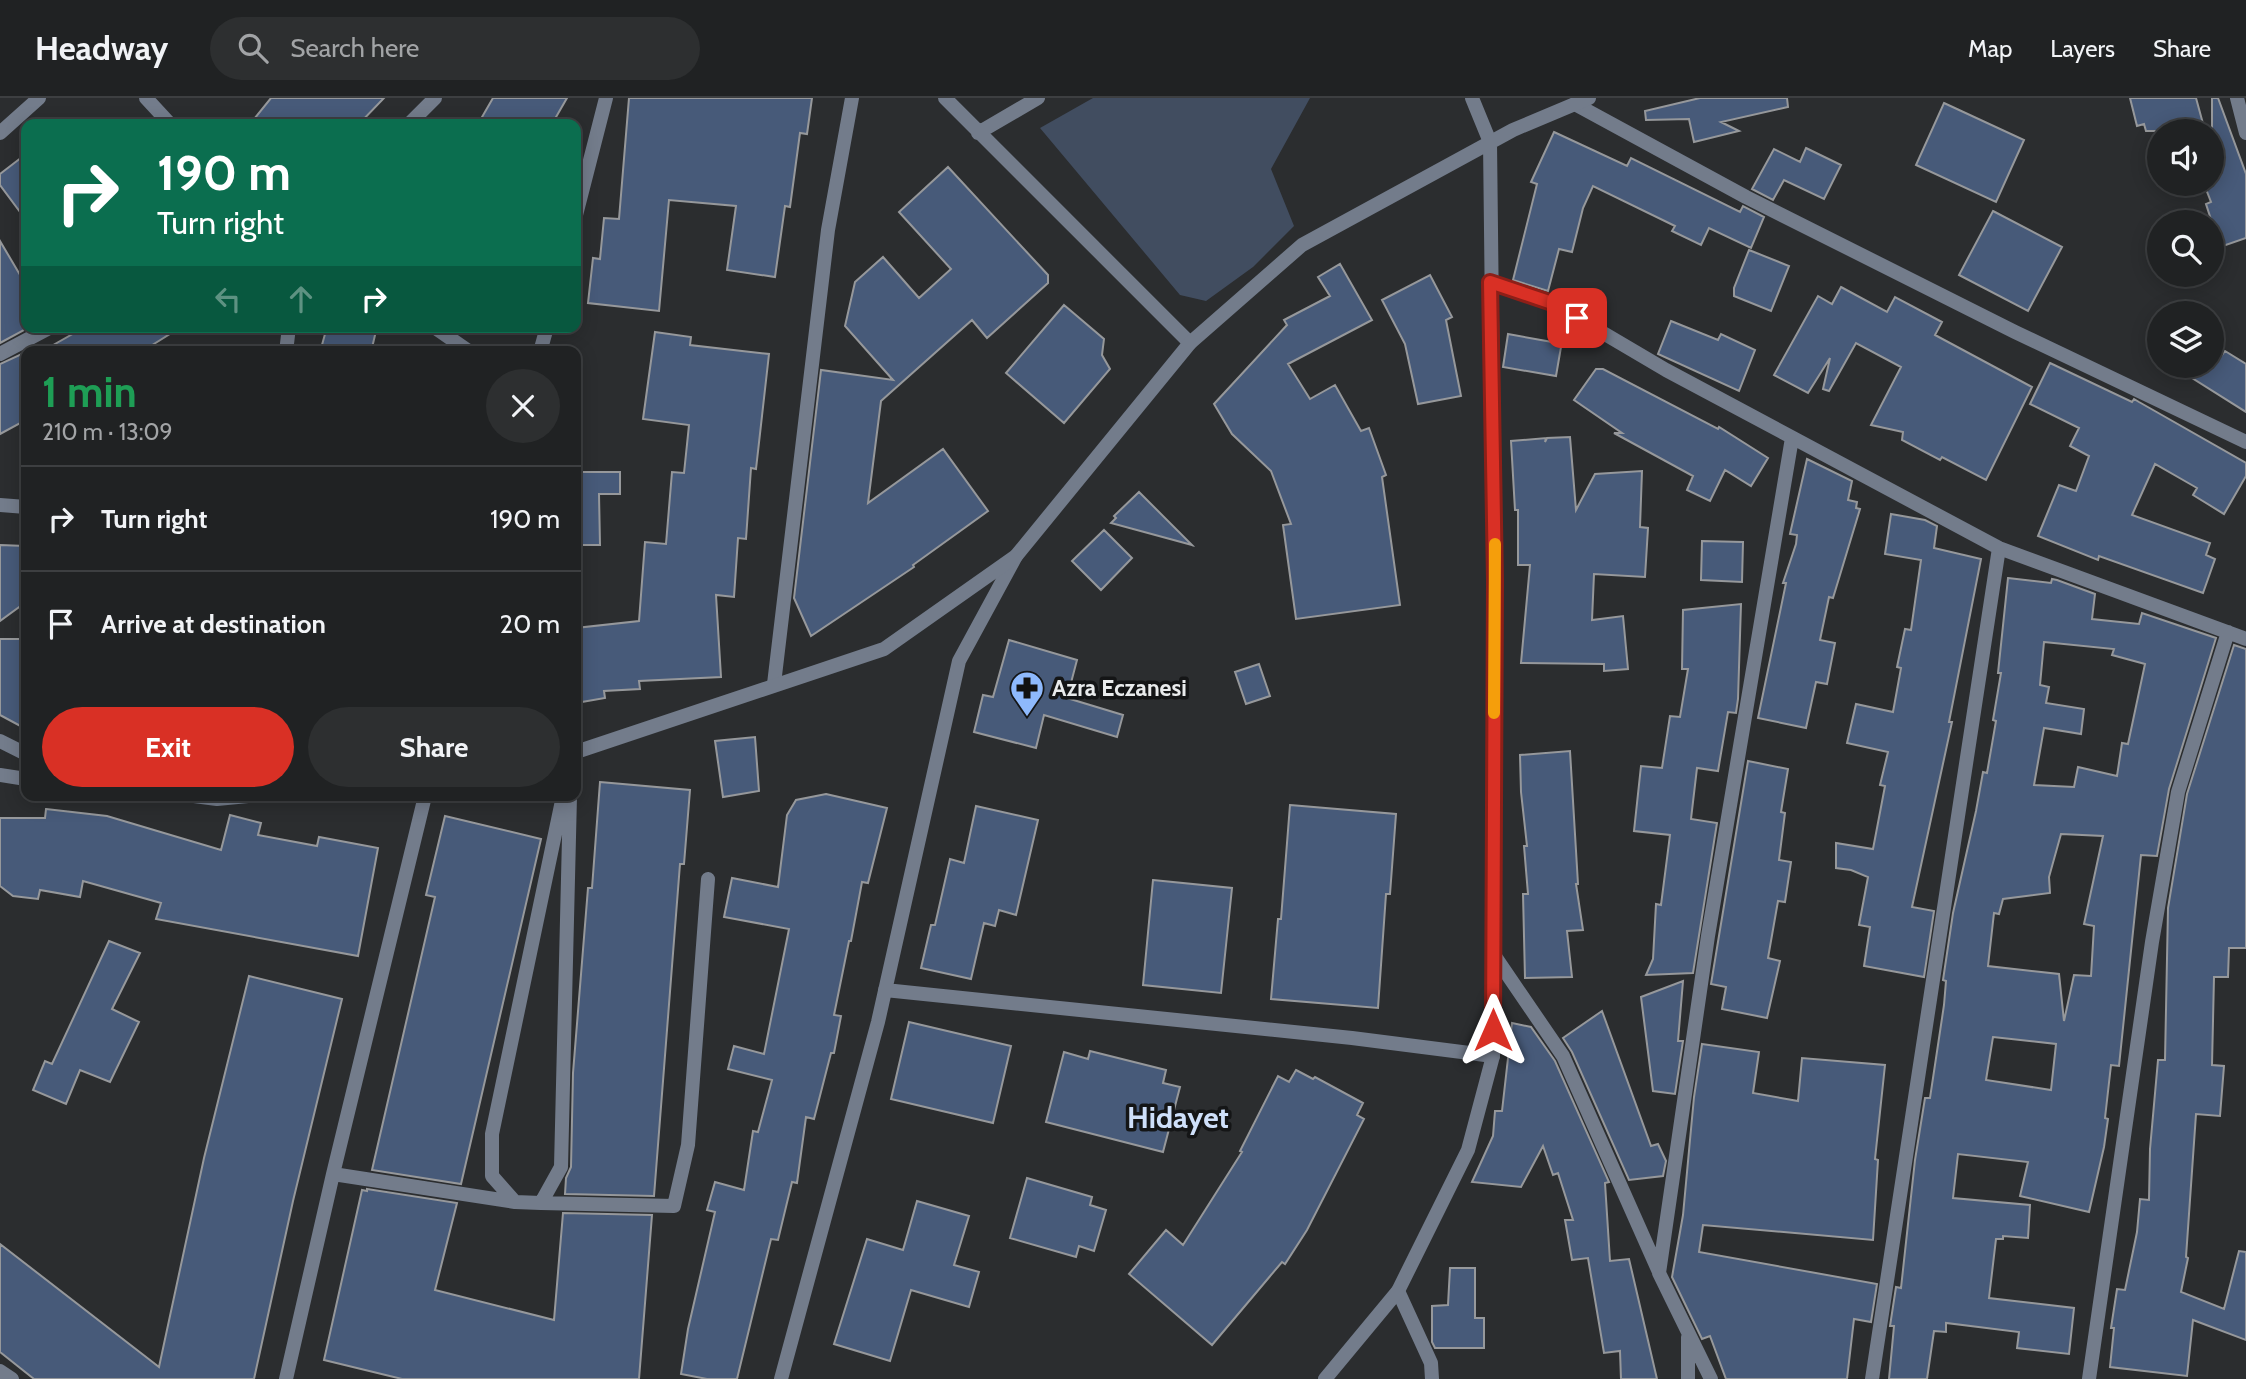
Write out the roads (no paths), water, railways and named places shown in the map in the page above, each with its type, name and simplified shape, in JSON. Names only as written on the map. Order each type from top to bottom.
[{"type":"street","points":[[0,134],[39,98]]},
{"type":"street","points":[[146,98],[165,119]]},
{"type":"street","points":[[414,119],[435,98]]},
{"type":"street","points":[[581,196],[606,98]]},
{"type":"street","points":[[774,684],[828,230],[852,98]]},
{"type":"street","points":[[945,98],[978,134],[1190,343]]},
{"type":"street","points":[[978,134],[1038,98]]},
{"type":"street","points":[[1325,1379],[1398,1291],[1468,1150],[1493,1056],[1495,581],[1490,142],[1472,98]]},
{"type":"street","points":[[2237,98],[2246,133]]},
{"type":"street","points":[[780,1379],[886,990],[959,661],[1016,556],[1190,343],[1302,245],[1513,130],[1582,101],[1745,197],[2027,338],[2246,442]]},
{"type":"street","points":[[1490,282],[1555,304],[1666,370],[1999,548],[2246,639]]},
{"type":"street","points":[[0,354],[40,333]]},
{"type":"street","points":[[443,333],[461,346]]},
{"type":"street","points":[[1659,1273],[1708,936],[1792,439]]},
{"type":"street","points":[[0,505],[21,507]]},
{"type":"street","points":[[1871,1379],[1999,548]]},
{"type":"street","points":[[581,750],[884,649],[1016,556]]},
{"type":"street","points":[[2089,1379],[2152,942],[2178,792],[2228,632]]},
{"type":"street","points":[[0,741],[21,752]]},
{"type":"street","points":[[0,775],[21,778]]},
{"type":"street","points":[[286,1379],[424,801]]},
{"type":"street","points":[[515,1202],[492,1176],[492,1134],[561,801]]},
{"type":"street","points":[[541,1203],[561,1167],[570,801]]},
{"type":"street","points":[[333,1174],[515,1202],[674,1206],[688,1145],[708,878]]},
{"type":"street","points":[[1493,952],[1563,1056],[1659,1273],[1711,1379]]},
{"type":"street","points":[[886,990],[1352,1038],[1493,1056]]},
{"type":"street","points":[[1398,1291],[1431,1363],[1432,1379]]},
{"type":"street","points":[[1688,1332],[1688,1379]]},
{"type":"street","points":[[0,1371],[12,1379]]},
{"type":"place","name":"Azra Eczanesi","points":[[1027,718]]},
{"type":"district","name":"Hidayet","points":[[1178,1117]]}]
